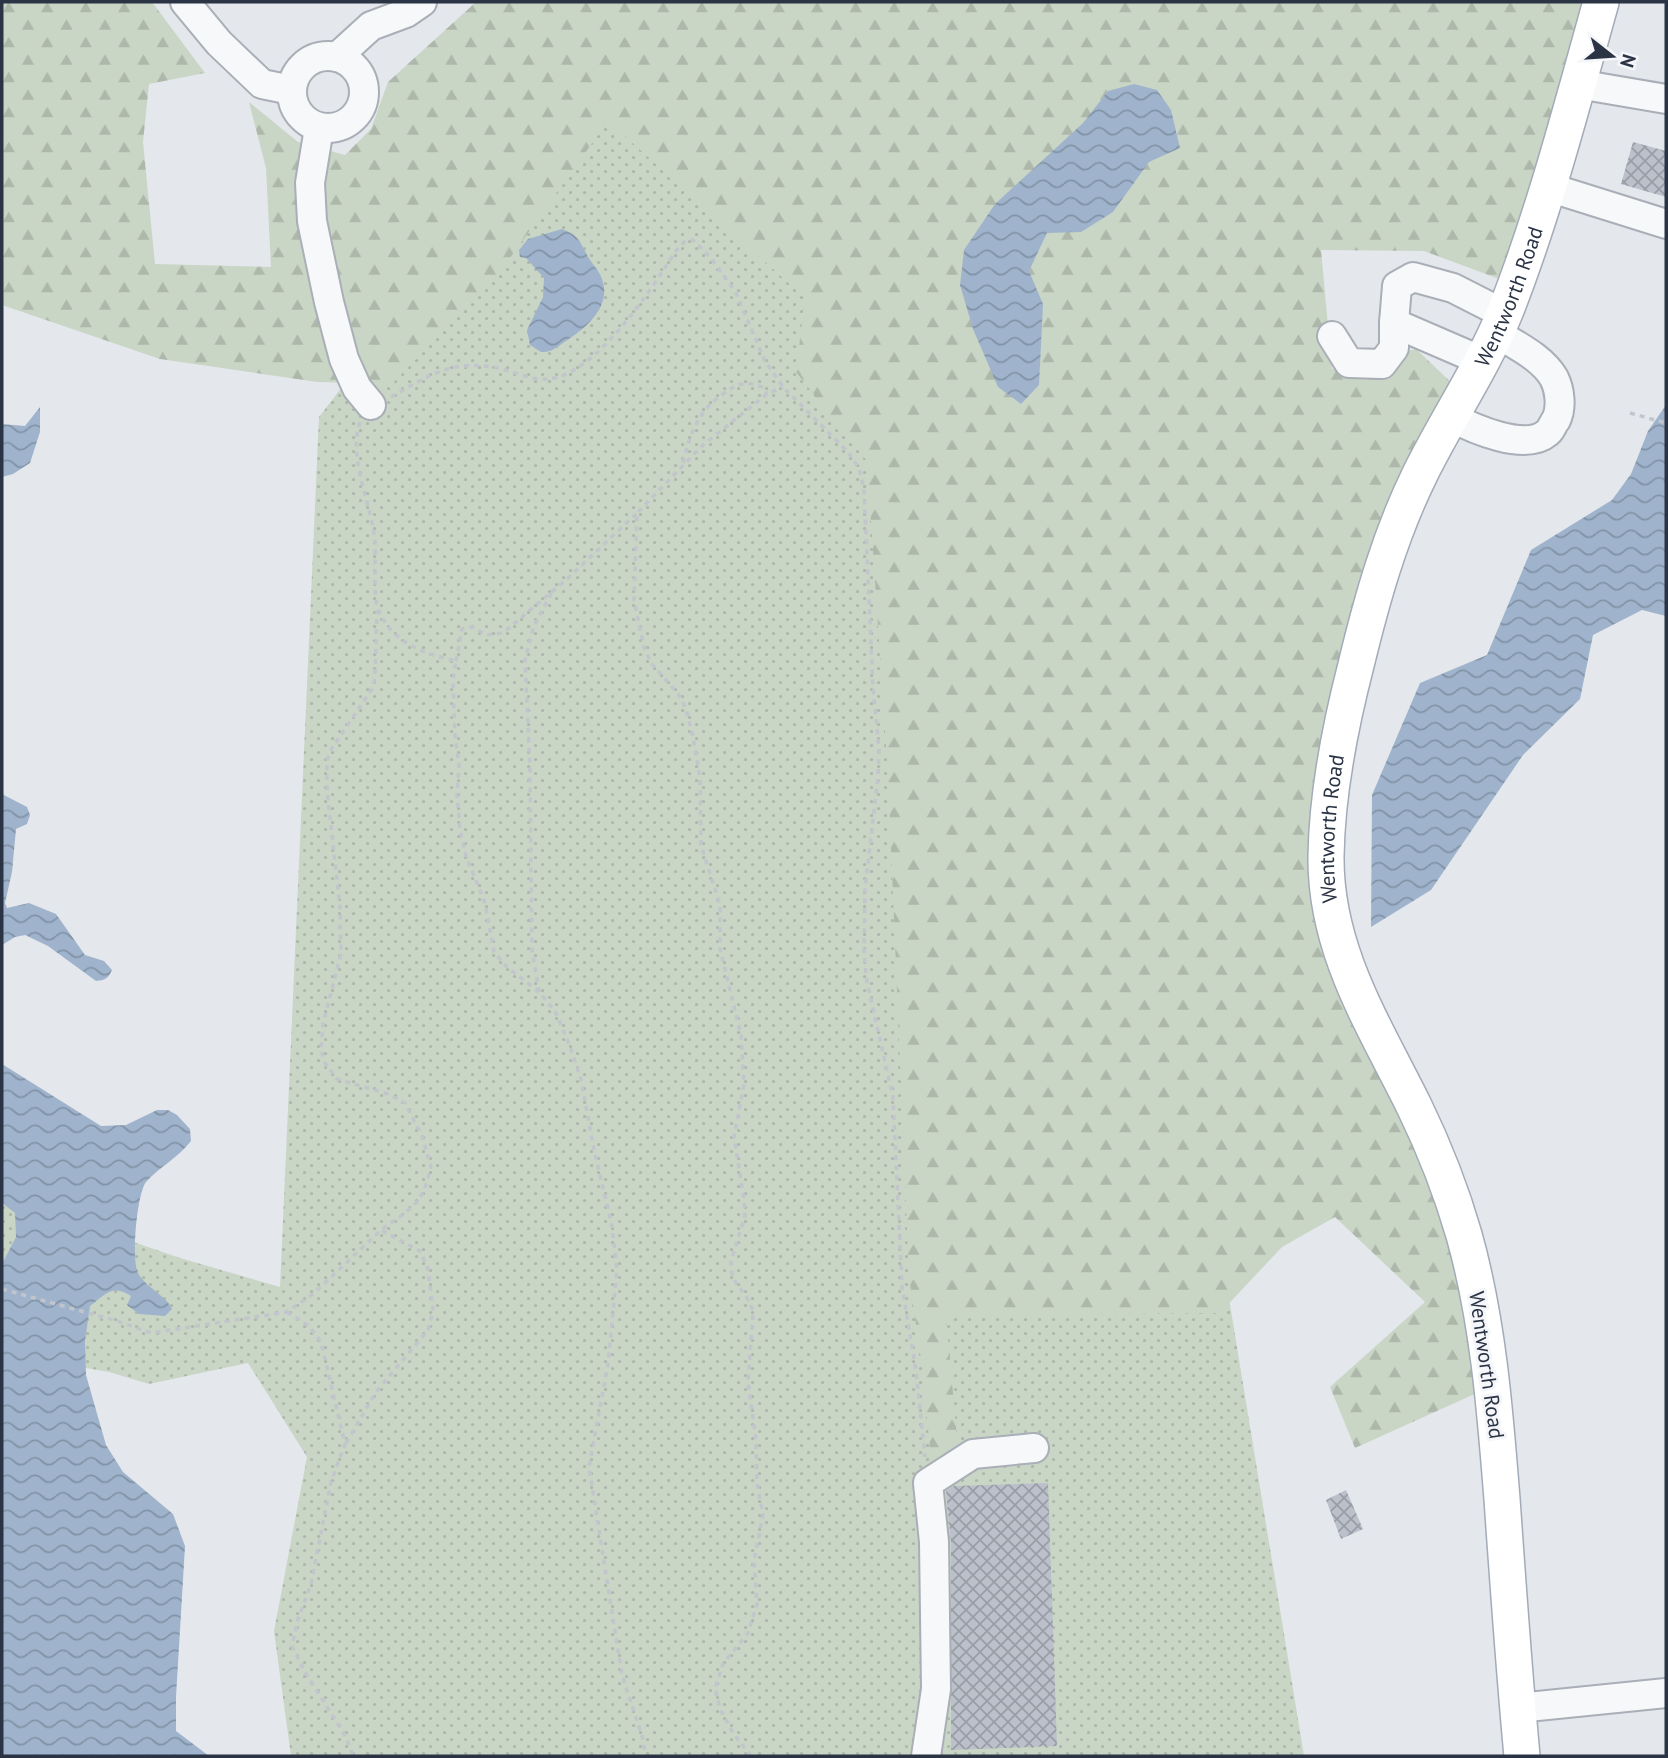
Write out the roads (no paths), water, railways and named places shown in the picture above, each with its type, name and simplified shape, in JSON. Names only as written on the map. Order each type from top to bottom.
[{"type":"main road","name":"Wentworth Road","points":[[1522,1756],[1490,1368],[1475,1280],[1451,1194],[1435,1152],[1355,988],[1339,947],[1329,904],[1326,859],[1329,815],[1342,726],[1373,594],[1403,512],[1494,336],[1548,187],[1601,2]]},
{"type":"street","points":[[185,2],[219,43],[262,84],[291,90]]},
{"type":"street","points":[[337,57],[371,26],[406,13],[422,2]]},
{"type":"street","points":[[326,55],[351,64],[364,85],[364,96],[355,117],[346,124],[319,128],[303,120],[295,110],[291,90],[296,74],[304,64],[326,55]]},
{"type":"street","points":[[1578,84],[1666,99]]},
{"type":"street","points":[[319,128],[310,183],[312,221],[326,292],[344,359],[357,388],[370,405]]},
{"type":"street","points":[[1548,187],[1666,224]]},
{"type":"street","points":[[1332,336],[1349,363],[1382,364],[1394,348],[1397,286],[1413,277],[1453,288],[1494,336],[1541,362],[1554,378],[1559,392],[1559,414],[1548,433],[1534,439],[1483,433],[1451,417]]},
{"type":"street","points":[[1394,323],[1494,336]]},
{"type":"street","points":[[926,1756],[936,1689],[934,1542],[928,1483],[973,1454],[1034,1448]]},
{"type":"street","points":[[1518,1708],[1666,1693]]},
{"type":"water","points":[[1134,84],[1157,90],[1171,110],[1180,148],[1149,162],[1113,212],[1081,232],[1047,233],[1029,271],[1043,304],[1039,385],[1021,404],[998,387],[973,329],[960,285],[964,250],[995,204],[1083,123],[1108,91]]},
{"type":"water","points":[[562,229],[578,239],[599,273],[604,289],[603,299],[595,316],[581,330],[555,349],[541,352],[530,345],[527,330],[543,297],[544,278],[526,258],[520,257],[519,250],[528,239]]},
{"type":"water","points":[[1666,405],[1666,616],[1642,610],[1593,635],[1580,699],[1523,755],[1431,890],[1371,927],[1372,795],[1420,683],[1487,655],[1531,550],[1612,500],[1631,474],[1648,431]]},
{"type":"water","points":[[40,407],[40,432],[30,463],[13,474],[2,477],[2,424],[25,426]]},
{"type":"water","points":[[2,794],[27,807],[30,815],[27,824],[16,829],[12,872],[5,903],[7,908],[29,903],[56,914],[85,955],[104,961],[112,970],[106,978],[96,981],[48,946],[25,935],[15,937],[2,945]]},
{"type":"water","points":[[2,1064],[101,1126],[126,1125],[157,1110],[168,1110],[190,1129],[191,1141],[146,1182],[140,1199],[136,1227],[135,1255],[138,1273],[172,1309],[165,1316],[139,1314],[127,1305],[131,1296],[124,1292],[109,1292],[100,1298],[90,1306],[85,1341],[86,1375],[106,1445],[123,1472],[173,1514],[185,1546],[176,1731],[209,1756],[2,1756],[2,1264],[16,1237],[15,1213],[2,1203]]}]
